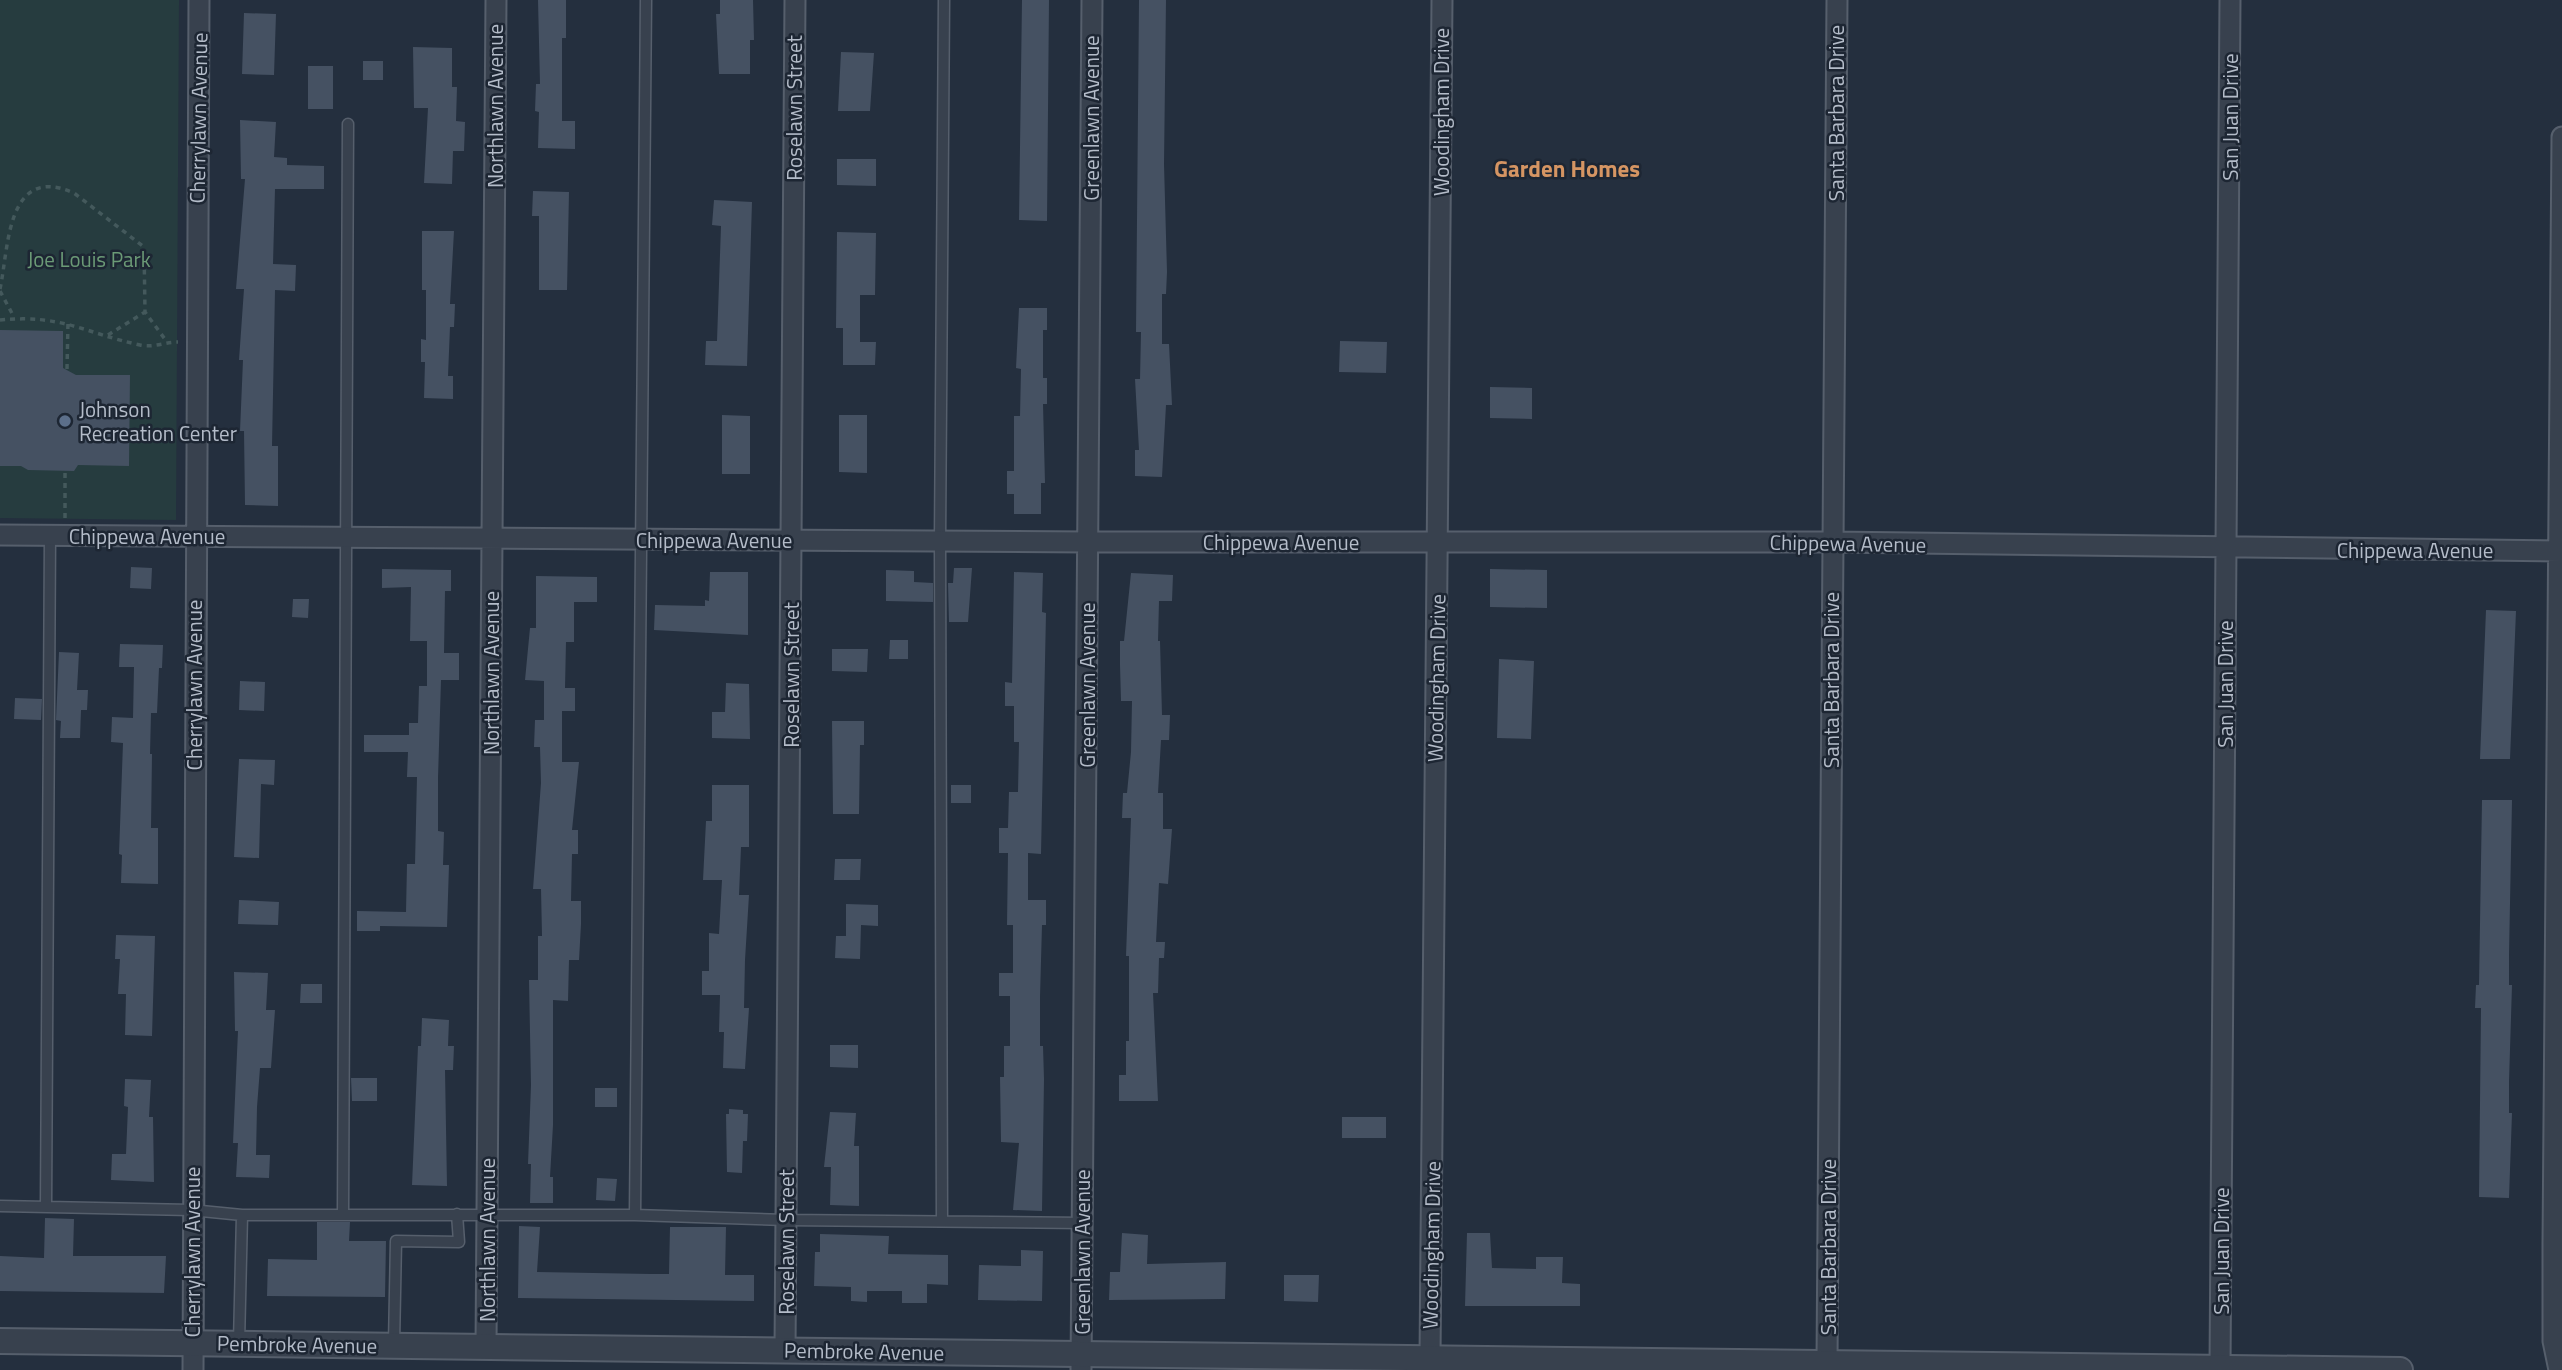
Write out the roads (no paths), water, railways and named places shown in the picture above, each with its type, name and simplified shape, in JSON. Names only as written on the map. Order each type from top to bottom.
[{"type":"street","name":"Cherrylawn Avenue","points":[[192,1370],[200,0]]},
{"type":"street","name":"Northlawn Avenue","points":[[486,1346],[496,0]]},
{"type":"street","name":"Roselawn Street","points":[[785,1350],[795,0]]},
{"type":"street","name":"Greenlawn Avenue","points":[[1082,1362],[1092,0]]},
{"type":"street","name":"Woodingham Drive","points":[[1430,1357],[1442,0]]},
{"type":"street","name":"Santa Barbara Drive","points":[[1827,1361],[1837,0]]},
{"type":"street","name":"San Juan Drive","points":[[2220,1367],[2230,0]]},
{"type":"street","points":[[2559,1370],[2553,1341],[2562,137]]},
{"type":"street","name":"Chippewa Avenue","points":[[0,535],[792,541],[1832,542],[2226,549],[2560,551]]},
{"type":"street","name":"Pembroke Avenue","points":[[0,1341],[785,1350],[1082,1362],[1379,1363],[1430,1357],[1678,1365],[1827,1361],[1987,1367],[2400,1370]]},
{"type":"lane","points":[[635,1214],[646,0]]},
{"type":"lane","points":[[942,1221],[940,541],[944,0]]},
{"type":"lane","points":[[343,1215],[348,124]]},
{"type":"lane","points":[[46,1207],[50,536]]},
{"type":"lane","points":[[0,1206],[191,1210],[242,1215],[635,1214],[786,1220],[1083,1223]]},
{"type":"lane","points":[[394,1345],[397,1241],[459,1242],[457,1214]]},
{"type":"lane","points":[[239,1343],[242,1215]]},
{"type":"place","name":"Johnson Recreation Center","points":[[65,421]]},
{"type":"district","name":"Garden Homes","points":[[1567,168]]},
{"type":"park label","name":"Joe Louis Park","points":[[89,259]]}]
